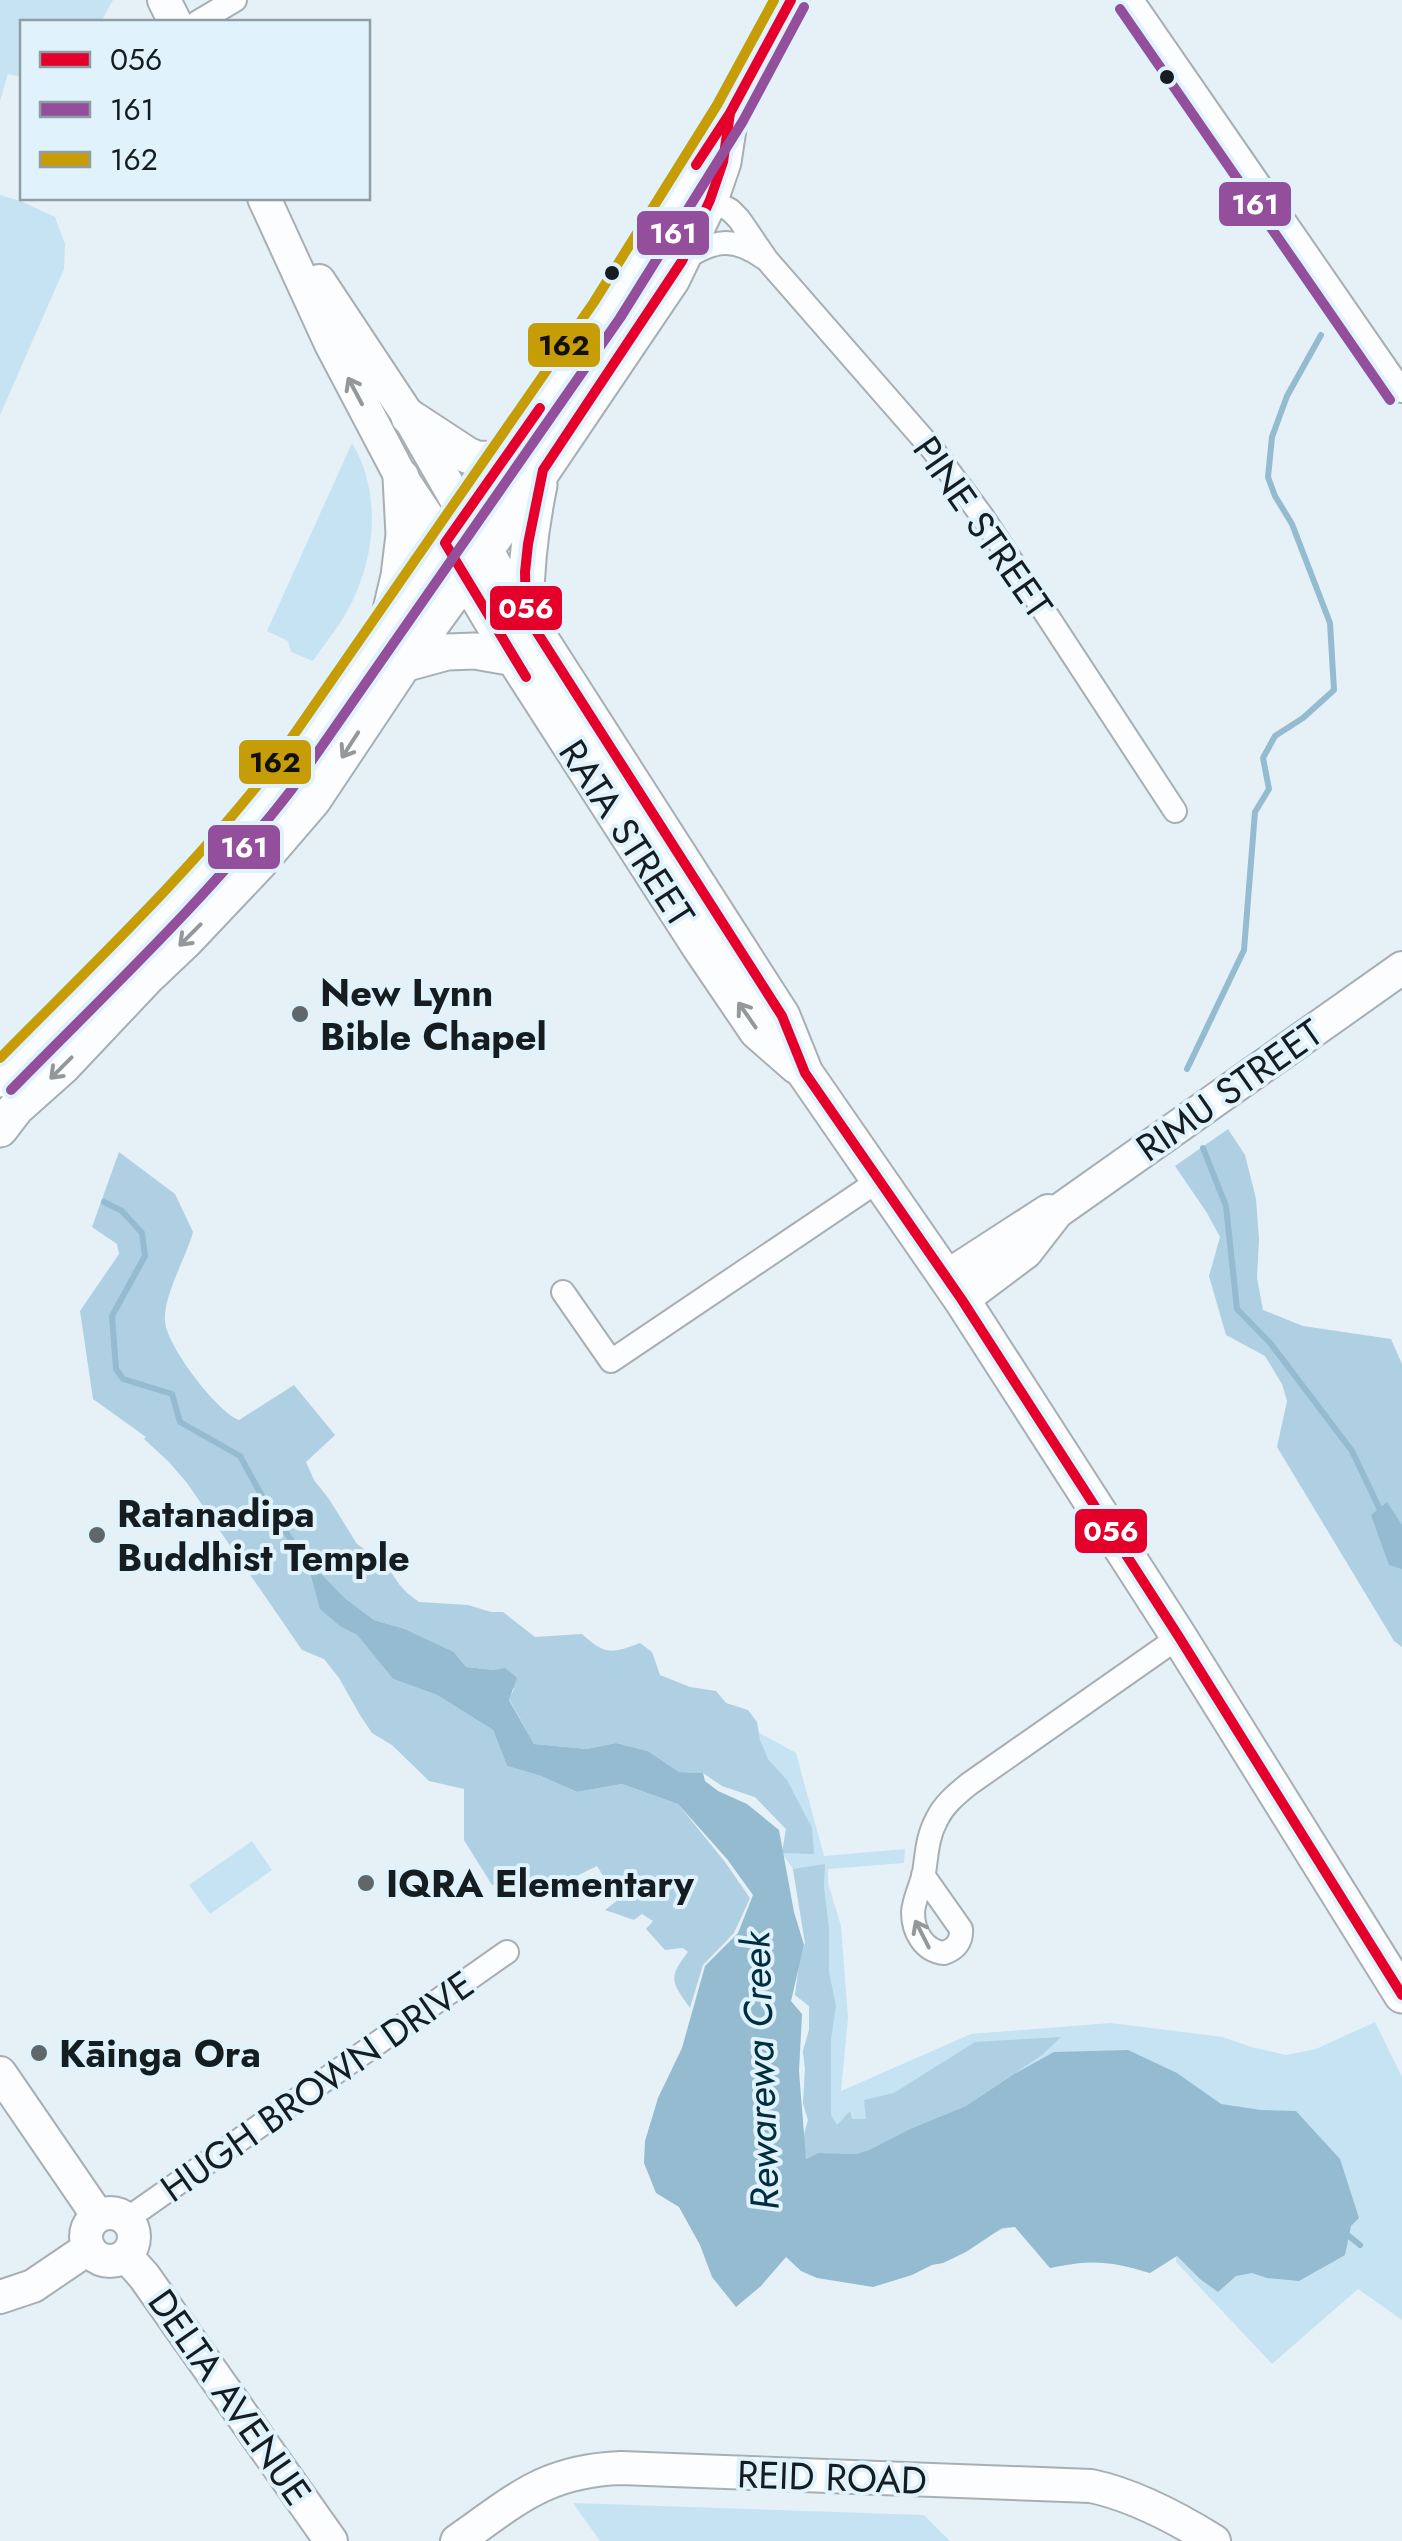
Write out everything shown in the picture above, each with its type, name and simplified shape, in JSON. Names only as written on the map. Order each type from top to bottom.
[{"type":"main road","points":[[0,1079],[193,883],[280,781],[607,310],[730,113],[790,0]]},
{"type":"main road","points":[[0,1129],[16,1108],[62,1067],[197,928],[314,800],[404,664],[543,470],[682,261],[724,162],[730,113]]},
{"type":"main road","points":[[658,227],[694,200],[710,200]]},
{"type":"main road","points":[[410,417],[466,454],[477,459],[503,460]]},
{"type":"main road","points":[[526,615],[528,544],[543,470]]},
{"type":"main road","points":[[389,621],[404,535],[401,476]]},
{"type":"main road","points":[[455,529],[476,564]]},
{"type":"main road","name":"RATA STREET","points":[[476,564],[526,615],[782,1016],[805,1073],[954,1288],[1180,1637],[1402,1995]]},
{"type":"main road","name":"RATA STREET","points":[[476,564],[514,658],[700,947],[757,1031],[805,1073]]},
{"type":"main road","points":[[404,664],[446,652],[475,650],[514,658]]},
{"type":"street","points":[[201,20],[235,0]]},
{"type":"street","points":[[1132,0],[1402,392]]},
{"type":"street","name":"PINE STREET","points":[[710,200],[739,219],[767,260],[933,450],[982,516],[1175,811]]},
{"type":"street","points":[[267,204],[410,417],[455,529]]},
{"type":"street","points":[[267,204],[330,344],[401,476],[455,529]]},
{"type":"street","name":"PINE STREET","points":[[682,261],[704,246],[720,241],[743,246],[767,260]]},
{"type":"street","name":"RIMU STREET","points":[[954,1288],[1048,1212],[1057,1212],[1402,968]]},
{"type":"street","points":[[563,1292],[611,1361],[878,1181]]},
{"type":"street","points":[[924,1874],[927,1844],[937,1818],[952,1798],[1180,1637]]},
{"type":"street","name":"HUGH BROWN DRIVE","points":[[0,2297],[33,2286],[105,2228],[506,1952]]},
{"type":"street","points":[[0,2073],[105,2228]]},
{"type":"street","name":"DELTA AVENUE","points":[[105,2228],[93,2254],[112,2261],[126,2256],[144,2276],[331,2541]]},
{"type":"street","name":"REID ROAD","points":[[457,2541],[543,2483],[579,2472],[621,2468],[1091,2486],[1141,2503],[1214,2541]]},
{"type":"shaded area","points":[[0,0],[113,0],[102,20],[20,20],[20,77],[8,74],[0,101]]},
{"type":"shaded area","points":[[0,195],[55,217],[65,244],[64,269],[0,415]]},
{"type":"shaded area","points":[[352,443],[368,481],[370,543],[352,602],[313,661],[291,652],[288,641],[267,631]]},
{"type":"shaded area","points":[[1228,1129],[1245,1155],[1256,1199],[1257,1278],[1263,1310],[1303,1326],[1391,1339],[1402,1364],[1402,1647],[1394,1641],[1277,1447],[1287,1401],[1282,1384],[1265,1356],[1226,1335],[1209,1276],[1220,1237],[1175,1166]]},
{"type":"shaded area","points":[[119,1152],[175,1194],[193,1232],[165,1311],[168,1332],[183,1361],[218,1405],[239,1420],[294,1385],[335,1435],[306,1462],[314,1480],[357,1544],[385,1563],[407,1593],[419,1602],[503,1612],[535,1637],[582,1634],[609,1650],[640,1643],[652,1652],[660,1675],[690,1687],[716,1691],[726,1703],[748,1710],[757,1722],[768,1759],[787,1780],[812,1828],[814,1854],[782,1853],[786,1829],[755,1797],[722,1786],[703,1773],[679,1772],[648,1751],[616,1743],[587,1749],[534,1744],[509,1699],[514,1689],[495,1670],[466,1667],[454,1652],[405,1629],[374,1620],[315,1569],[341,1627],[357,1635],[393,1679],[437,1695],[493,1730],[507,1766],[577,1792],[622,1784],[678,1804],[750,1898],[734,1933],[703,1965],[690,2008],[674,1980],[688,1952],[683,1948],[665,1950],[646,1929],[653,1921],[642,1914],[634,1920],[605,1910],[618,1900],[597,1866],[544,1892],[514,1881],[492,1885],[464,1840],[464,1789],[429,1781],[392,1745],[372,1733],[324,1659],[302,1650],[187,1483],[146,1437],[93,1399],[80,1311],[119,1254],[117,1244],[92,1227]]},
{"type":"shaded area","points":[[722,1712],[796,1753],[824,1856],[905,1849],[904,1863],[828,1869],[828,1883],[841,1926],[848,2018],[841,2091],[971,2034],[1111,2023],[1223,2037],[1286,2055],[1316,2049],[1375,2022],[1402,2077],[1402,2320],[1358,2289],[1272,2364],[1176,2262],[1176,2256],[1150,2273],[1101,2263],[1050,2268],[1015,2227],[988,2236],[943,2263],[947,2240],[1250,2152],[855,2255],[803,2138],[808,2120],[803,2103],[803,2051],[809,2030],[809,2006],[795,1995],[805,1943],[793,1869],[782,1853],[786,1829],[755,1797],[722,1786]]},
{"type":"shaded area","points":[[252,1841],[272,1870],[210,1914],[189,1885]]},
{"type":"shaded area","points":[[825,1864],[829,1972],[836,2006],[831,2039],[831,2115],[837,2125],[850,2111],[852,2119],[866,2119],[864,2100],[894,2093],[975,2042],[1061,2037],[1042,2055],[966,2106],[869,2150],[856,2154],[818,2153],[806,2159],[803,2138],[808,2120],[803,2103],[803,2051],[809,2030],[809,2006],[795,1995],[805,1943],[793,1869]]},
{"type":"shaded area","points":[[573,2503],[924,2515],[950,2541],[600,2541]]},
{"type":"water","points":[[1387,1502],[1402,1525],[1402,1569],[1389,1565],[1371,1515]]},
{"type":"water","points":[[315,1568],[374,1620],[405,1629],[454,1652],[466,1667],[505,1668],[517,1678],[509,1700],[534,1744],[587,1749],[616,1743],[648,1751],[679,1772],[703,1773],[705,1781],[718,1791],[747,1804],[779,1830],[804,1945],[791,2001],[802,2014],[799,2071],[806,2159],[818,2153],[856,2154],[869,2150],[966,2106],[1054,2052],[1128,2050],[1177,2073],[1221,2104],[1296,2111],[1340,2159],[1359,2218],[1351,2226],[1345,2255],[1299,2281],[1252,2273],[1236,2276],[1218,2292],[1177,2256],[1150,2273],[1101,2263],[1050,2268],[1015,2227],[1002,2228],[943,2263],[873,2287],[817,2278],[801,2271],[786,2257],[736,2307],[712,2277],[679,2207],[656,2193],[644,2163],[645,2141],[658,2098],[682,2048],[705,1966],[738,1933],[753,1895],[678,1804],[622,1784],[577,1792],[507,1766],[493,1730],[437,1695],[393,1679],[357,1635],[320,1609],[310,1572]]},
{"type":"waterway","points":[[1187,1069],[1244,950],[1255,812],[1269,789],[1263,758],[1275,736],[1303,718],[1334,690],[1330,623],[1292,524],[1268,477],[1272,437],[1287,396],[1321,335]]},
{"type":"waterway","points":[[1203,1148],[1226,1206],[1237,1309],[1271,1344],[1352,1451],[1382,1514]]},
{"type":"waterway","name":"Rewarewa Creek","points":[[104,1202],[122,1211],[142,1233],[145,1256],[112,1316],[116,1369],[123,1379],[172,1394],[180,1422],[240,1456],[316,1577]]},
{"type":"waterway","name":"Rewarewa Creek","points":[[1344,2232],[1360,2245]]},
{"type":"transit line","name":"162","points":[[0,1058],[172,883],[268,772],[594,302],[717,105],[774,0]]},
{"type":"transit line","name":"056","points":[[696,165],[730,113],[791,0]]},
{"type":"transit line","name":"161","points":[[11,1090],[191,906],[292,789],[620,318],[743,121],[804,7]]},
{"type":"transit line","name":"161","points":[[1120,9],[1390,400]]},
{"type":"transit line","name":"056","points":[[730,113],[723,162],[682,261],[543,470],[528,544],[526,615],[782,1016],[805,1073],[962,1300],[1179,1637],[1402,1995]]},
{"type":"transit line","name":"056","points":[[526,677],[445,543],[540,408]]},
{"type":"place","name":"New Lynn Bible Chapel","points":[[300,1014]]},
{"type":"place","name":"Ratanadipa Buddhist Temple","points":[[97,1535]]},
{"type":"place","name":"IQRA Elementary","points":[[366,1883]]},
{"type":"place","name":"Kāinga Ora","points":[[39,2053]]}]
